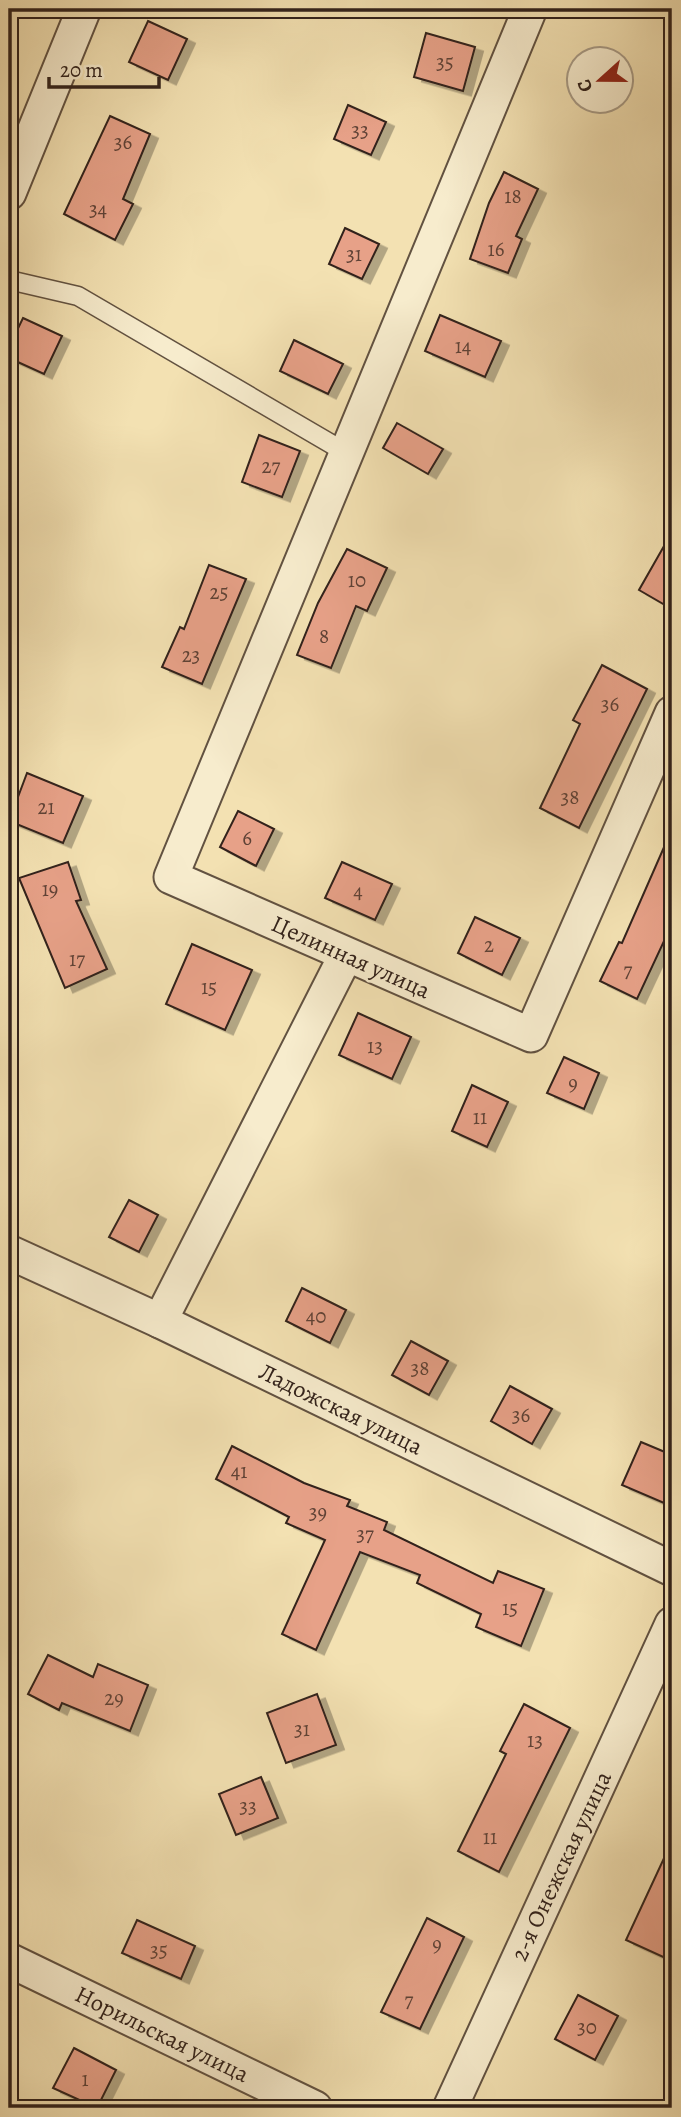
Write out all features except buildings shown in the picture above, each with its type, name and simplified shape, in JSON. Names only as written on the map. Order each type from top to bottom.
[{"type":"street","points":[[9,193],[84,9]]},
{"type":"street","points":[[345,452],[530,9]]},
{"type":"street","name":"Целинная улица","points":[[345,452],[171,877],[531,1035],[672,713]]},
{"type":"street","points":[[160,1321],[346,955]]},
{"type":"street","name":"Ладожская улица","points":[[9,1252],[160,1321],[672,1569]]},
{"type":"street","name":"2-я Онежская улица","points":[[450,2108],[672,1625]]},
{"type":"street","name":"Норильская улица","points":[[9,1960],[315,2108]]},
{"type":"lane","points":[[9,280],[78,296],[345,452]]}]
